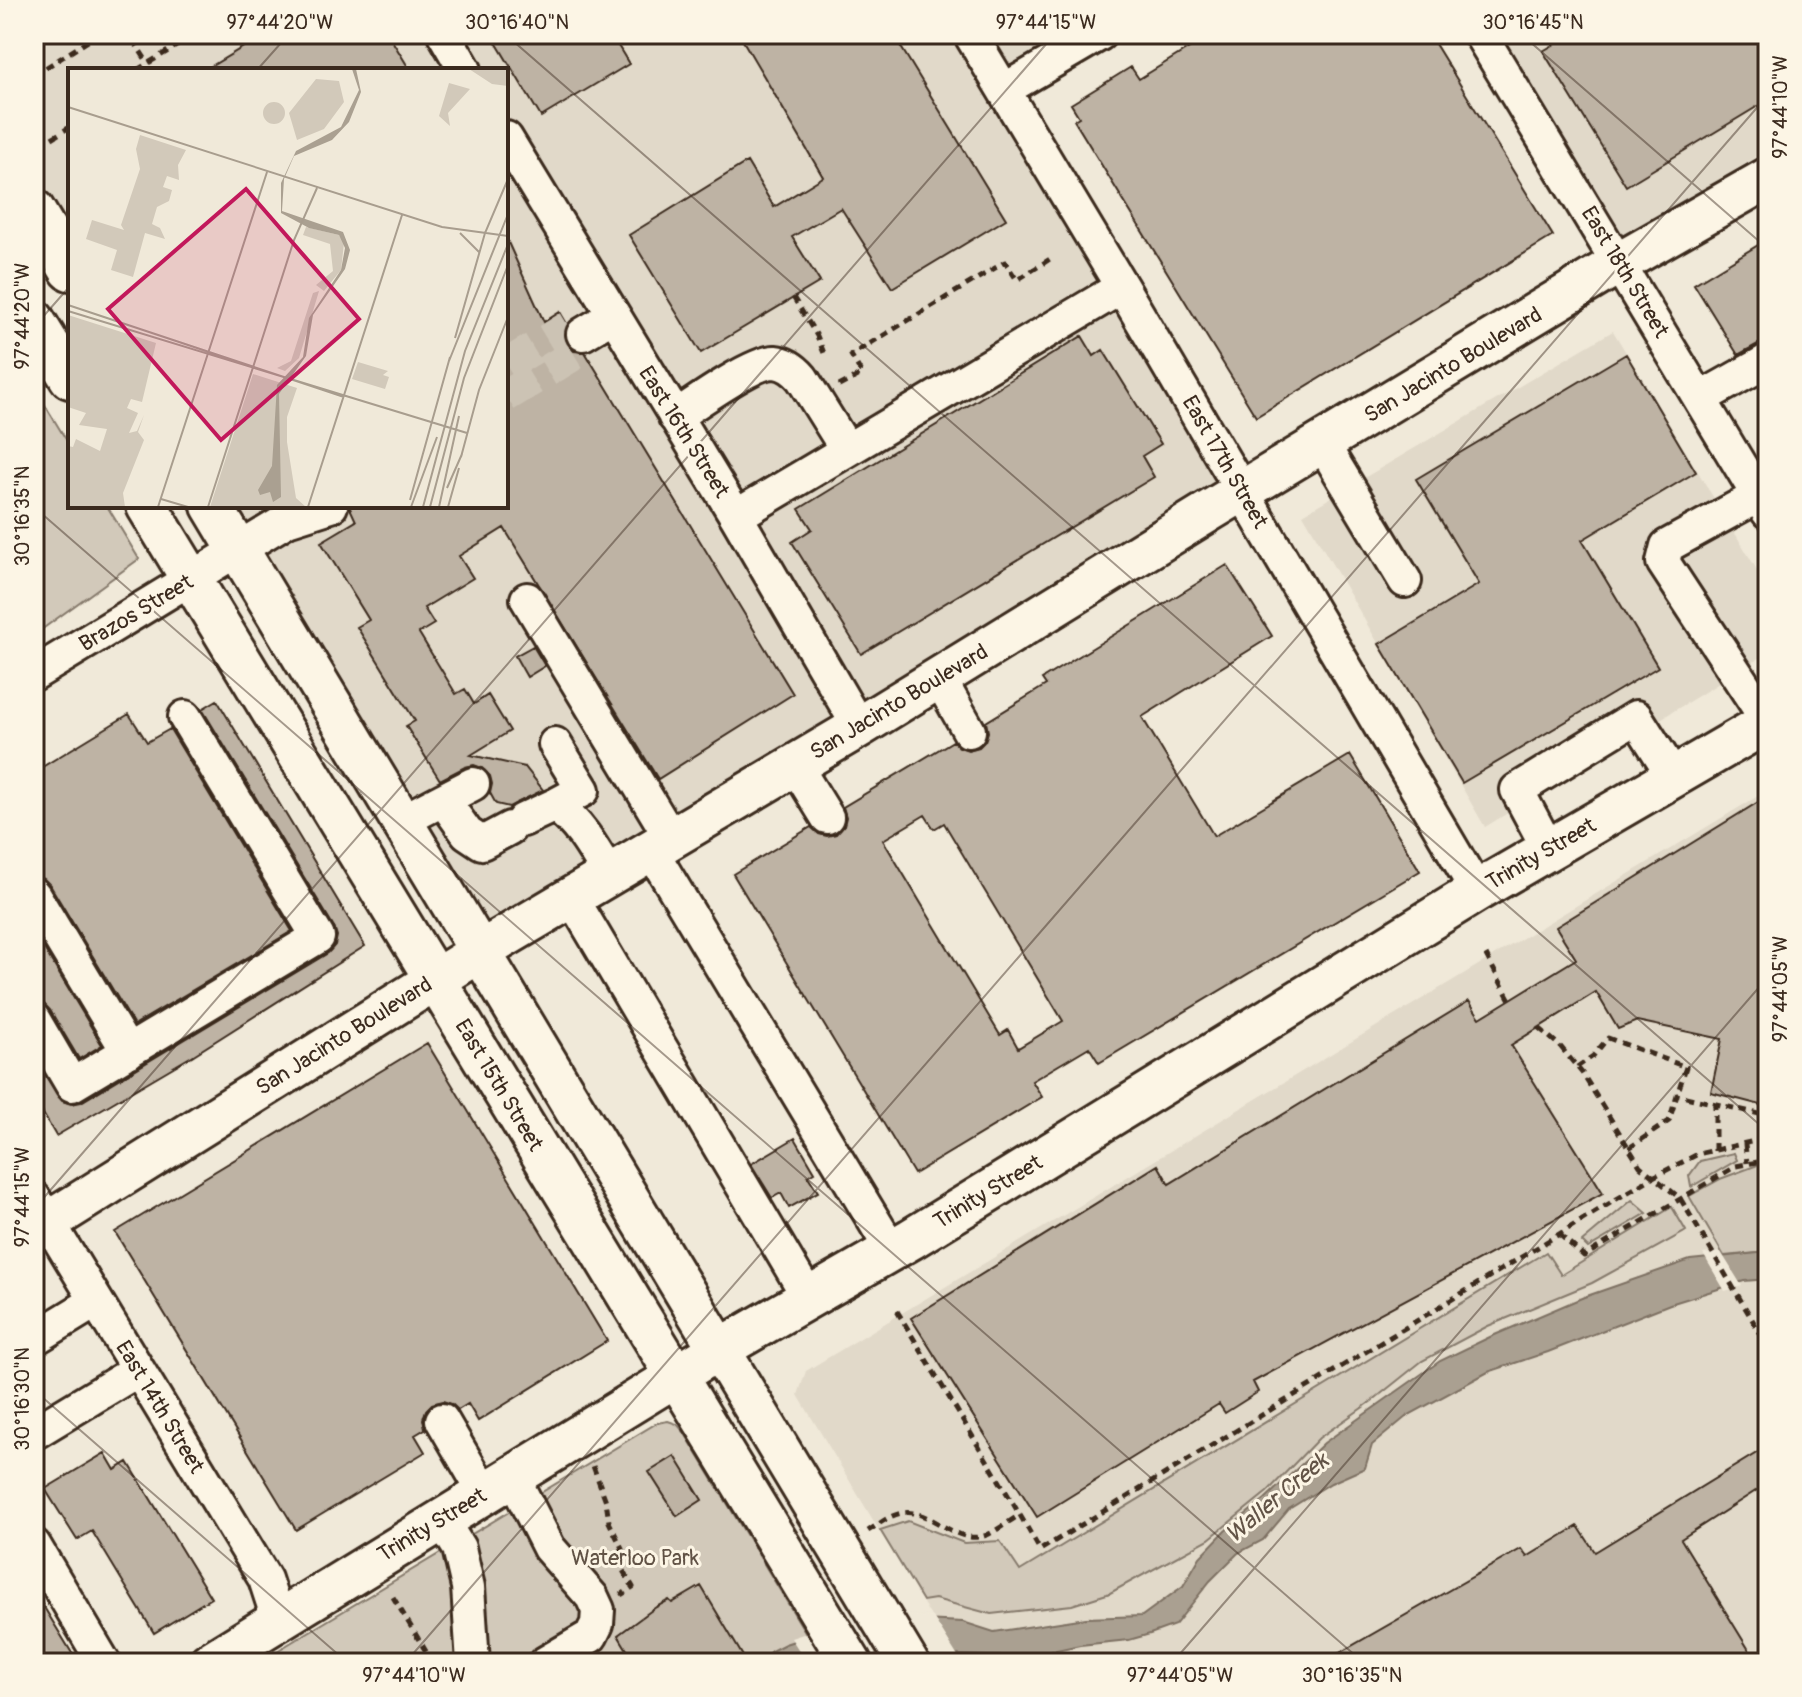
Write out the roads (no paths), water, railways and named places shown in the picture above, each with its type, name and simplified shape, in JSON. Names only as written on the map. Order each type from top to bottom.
[{"type":"main road","name":"San Jacinto Boulevard","points":[[39,1217],[859,727],[1619,263],[1768,178]]},
{"type":"main road","points":[[34,210],[68,267]]},
{"type":"main road","points":[[34,320],[68,375]]},
{"type":"main road","name":"East 15th Street","points":[[148,508],[851,1663]]},
{"type":"main road","points":[[213,508],[908,1663]]},
{"type":"main road","name":"Trinity Street","points":[[209,1663],[720,1349],[891,1249],[1477,891],[1768,722]]},
{"type":"street","points":[[444,34],[464,68]]},
{"type":"street","name":"East 17th Street","points":[[970,34],[1477,891]]},
{"type":"street","points":[[1004,90],[1100,34]]},
{"type":"street","name":"East 18th Street","points":[[1480,34],[1763,504]]},
{"type":"street","name":"East 16th Street","points":[[508,141],[736,516],[859,727]]},
{"type":"street","points":[[736,516],[1122,287]]},
{"type":"street","points":[[579,336],[613,316]]},
{"type":"street","points":[[675,417],[755,367],[774,362],[793,369],[802,378],[847,450]]},
{"type":"street","points":[[1701,398],[1768,363]]},
{"type":"street","points":[[1322,443],[1405,581]]},
{"type":"street","points":[[1763,504],[1667,546],[1663,562],[1768,722]]},
{"type":"street","name":"Brazos Street","points":[[34,674],[239,551],[293,513],[320,508]]},
{"type":"street","points":[[527,599],[661,844],[891,1249]]},
{"type":"street","points":[[939,678],[969,731]]},
{"type":"street","points":[[34,1020],[72,1085],[318,937],[185,717]]},
{"type":"street","points":[[1549,850],[1517,790],[1636,717],[1674,777]]},
{"type":"street","points":[[444,801],[467,833],[482,843],[583,790],[555,744]]},
{"type":"street","points":[[795,765],[827,817]]},
{"type":"street","points":[[402,821],[473,784]]},
{"type":"street","points":[[555,805],[570,816],[584,833],[609,875]]},
{"type":"street","points":[[34,895],[128,1052]]},
{"type":"street","points":[[572,898],[809,1298]]},
{"type":"street","name":"East 14th Street","points":[[39,1217],[96,1301],[265,1579],[278,1619]]},
{"type":"street","points":[[34,1339],[96,1301]]},
{"type":"street","points":[[34,1433],[138,1370]]},
{"type":"street","points":[[442,1420],[592,1597],[598,1610],[597,1624],[591,1636],[545,1663]]},
{"type":"street","points":[[441,1519],[459,1548],[468,1587],[473,1663]]},
{"type":"street","points":[[34,1545],[104,1663]]},
{"type":"water","name":"Waller Creek","points":[[1768,1252],[1768,1279],[1744,1281],[1670,1304],[1488,1372],[1407,1416],[1372,1445],[1365,1468],[1331,1483],[1289,1509],[1263,1540],[1238,1553],[1210,1581],[1175,1625],[1129,1640],[1080,1645],[1024,1657],[951,1655],[917,1663],[759,1663],[771,1651],[785,1644],[844,1625],[903,1619],[963,1622],[994,1632],[1086,1618],[1142,1616],[1183,1586],[1200,1557],[1225,1531],[1265,1499],[1324,1443],[1440,1361],[1584,1297],[1690,1260]]},
{"type":"tunnel","points":[[508,364],[569,327]]},
{"type":"tunnel","points":[[508,395],[583,349]]},
{"type":"park label","name":"Waterloo Park","points":[[635,1558]]}]
